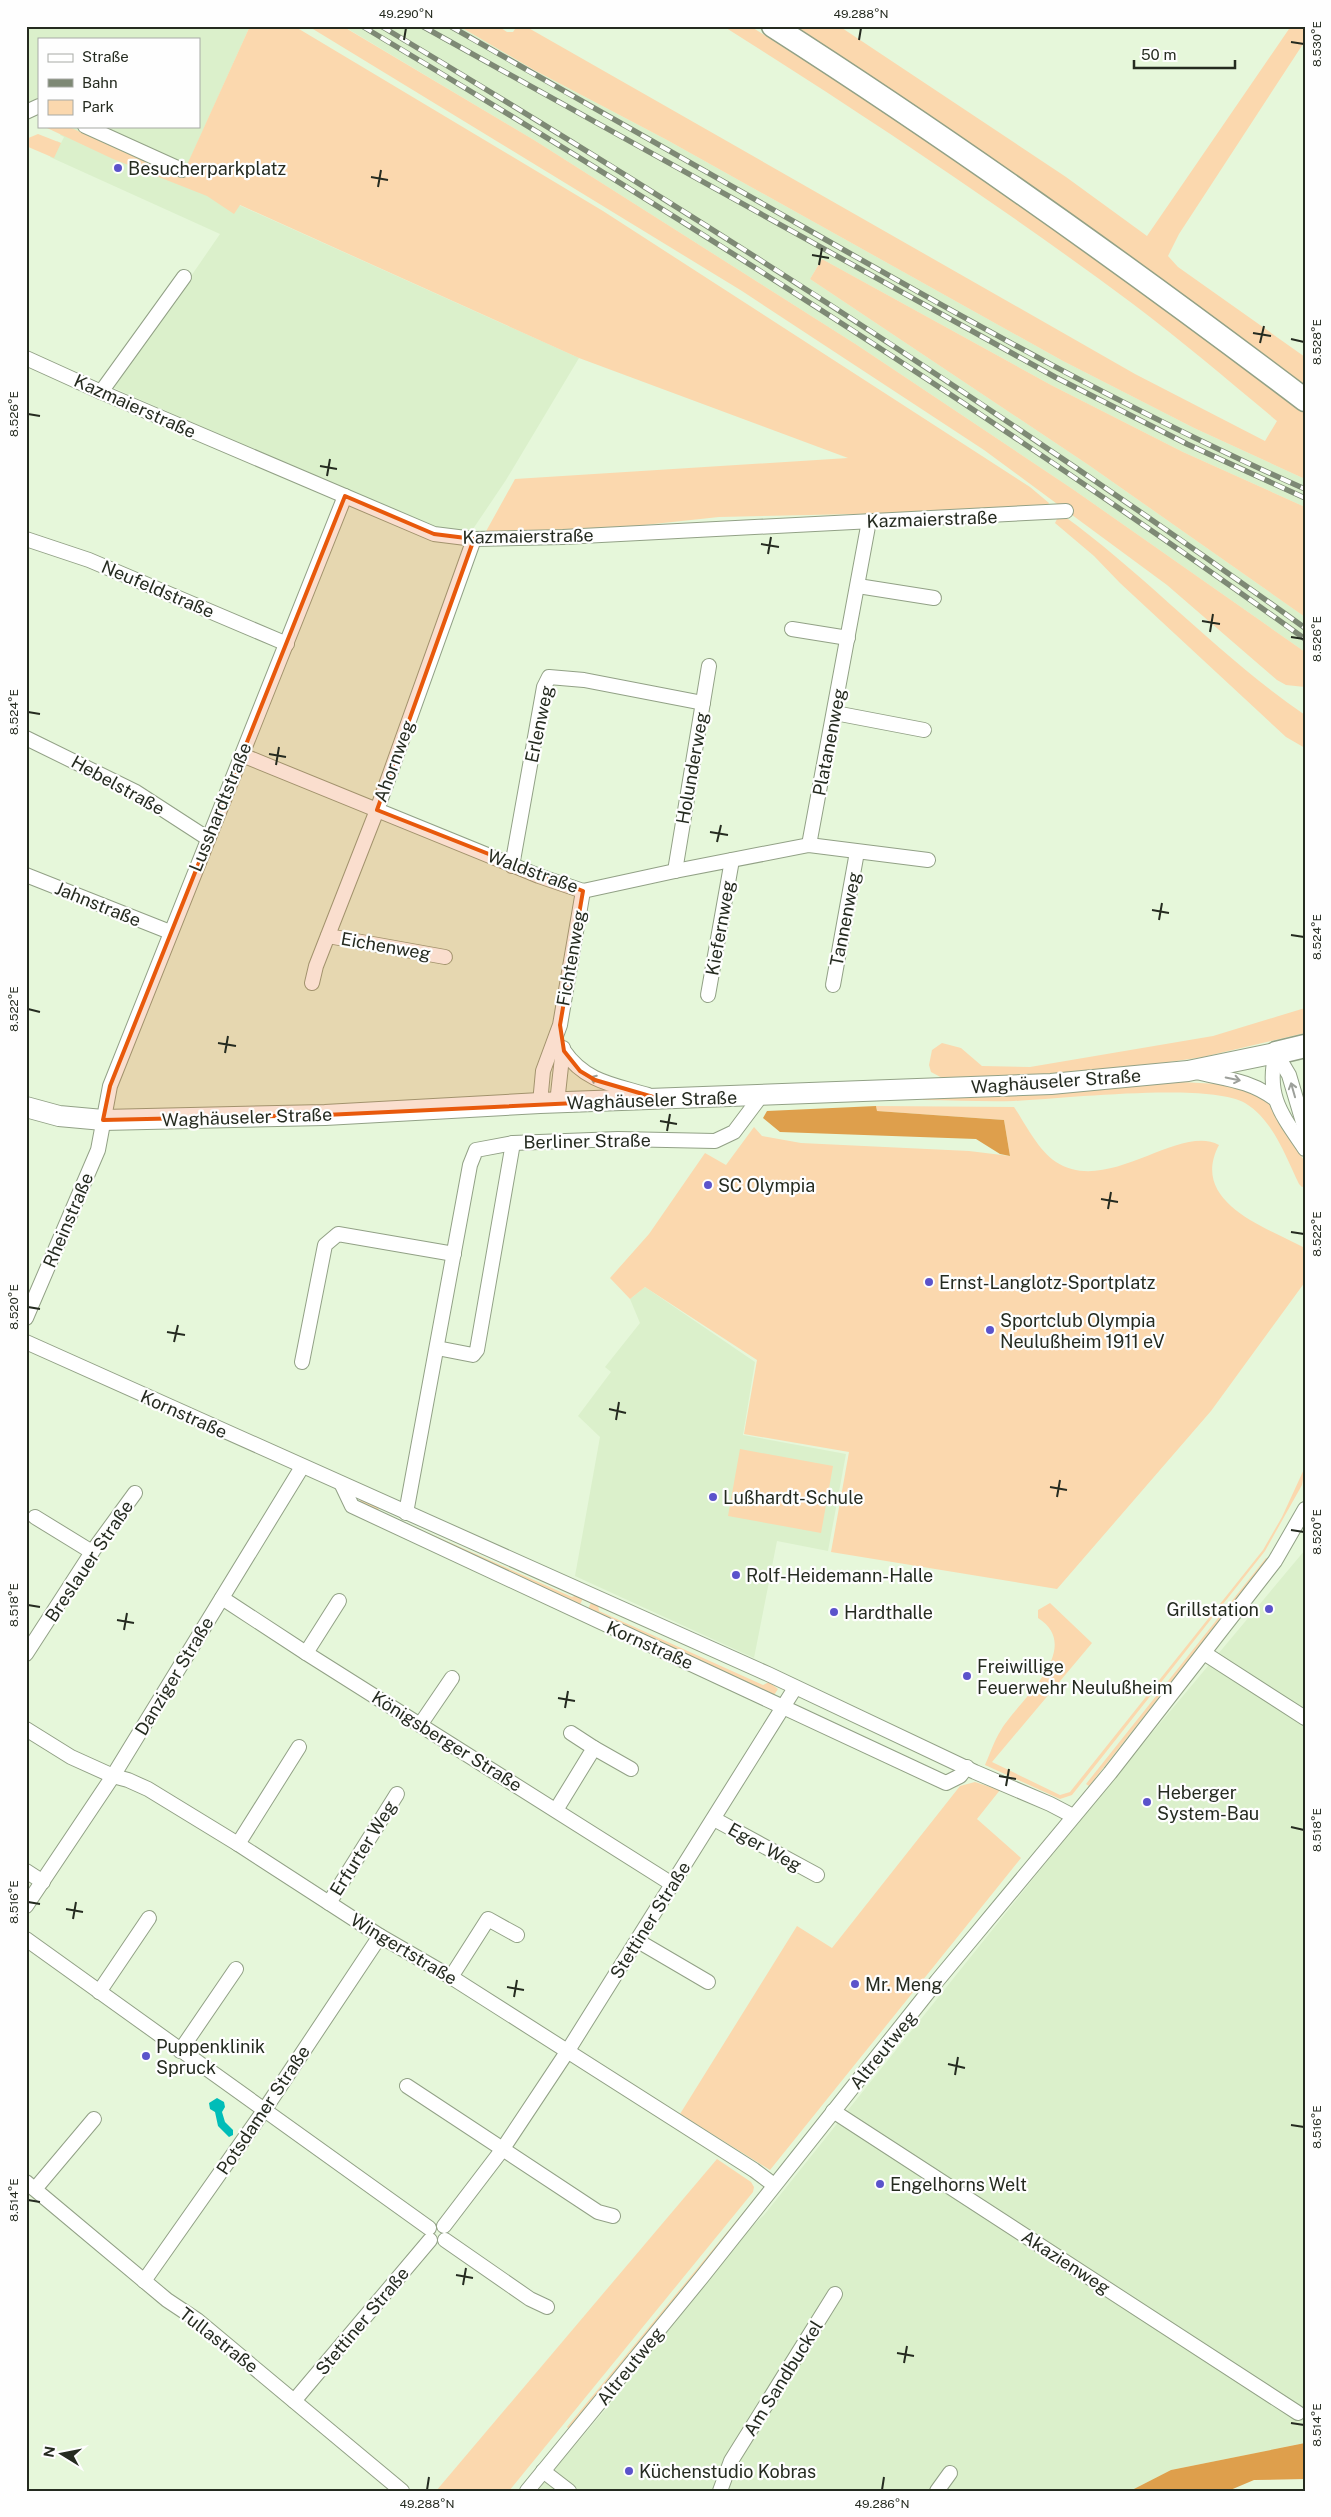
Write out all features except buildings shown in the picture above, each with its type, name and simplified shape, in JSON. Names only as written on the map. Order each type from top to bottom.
[{"type":"main road","points":[[772,26],[855,78],[1023,193],[1305,400]]},
{"type":"main road","points":[[1276,1053],[1305,1046]]},
{"type":"street","points":[[26,112],[38,106]]},
{"type":"street","points":[[89,128],[182,170]]},
{"type":"street","points":[[101,392],[184,277]]},
{"type":"street","name":"Kazmaierstraße","points":[[26,358],[101,392],[434,534],[474,539],[1066,512]]},
{"type":"street","name":"Lusshardtstraße","points":[[104,1120],[110,1086],[207,838],[287,644],[344,496]]},
{"type":"street","name":"Platanenweg","points":[[809,845],[870,521]]},
{"type":"street","name":"Neufeldstraße","points":[[26,539],[88,560],[287,644]]},
{"type":"street","name":"Ahornweg","points":[[312,983],[328,936],[377,810],[474,539]]},
{"type":"street","points":[[858,586],[934,598]]},
{"type":"street","points":[[792,629],[848,638]]},
{"type":"street","name":"Holunderweg","points":[[674,870],[709,666]]},
{"type":"street","name":"Erlenweg","points":[[512,866],[544,687],[550,677],[584,680],[703,702]]},
{"type":"street","points":[[835,713],[924,730]]},
{"type":"street","name":"Hebelstraße","points":[[26,738],[136,792],[207,838]]},
{"type":"street","name":"Waldstraße","points":[[242,755],[512,866],[583,891],[674,870],[809,845],[928,860]]},
{"type":"street","name":"Tannenweg","points":[[832,985],[857,852]]},
{"type":"street","name":"Kiefernweg","points":[[708,995],[732,860]]},
{"type":"street","name":"Jahnstraße","points":[[26,875],[170,932]]},
{"type":"street","name":"Fichtenweg","points":[[548,1103],[543,1071],[560,1025],[583,891]]},
{"type":"street","name":"Eichenweg","points":[[328,936],[444,957]]},
{"type":"street","name":"Fichtenweg","points":[[548,1103],[564,1051],[560,1025]]},
{"type":"street","name":"Fichtenweg","points":[[564,1051],[580,1071],[595,1080],[660,1099]]},
{"type":"street","points":[[1276,1053],[1271,1073],[1275,1099],[1284,1118],[1305,1149]]},
{"type":"street","points":[[1276,1053],[1289,1075],[1305,1129]]},
{"type":"street","name":"Waghäuseler Straße","points":[[26,1107],[59,1116],[104,1120],[325,1115],[548,1103],[761,1096],[922,1087],[1051,1084],[1188,1071],[1276,1053]]},
{"type":"street","points":[[1188,1071],[1244,1081],[1262,1089],[1275,1099]]},
{"type":"street","name":"Berliner Straße","points":[[406,1513],[470,1165],[476,1150],[513,1143],[618,1139],[715,1141],[734,1132],[761,1096]]},
{"type":"street","name":"Rheinstraße","points":[[26,1318],[98,1150],[104,1120]]},
{"type":"street","name":"Berliner Straße","points":[[437,1348],[473,1355],[477,1350],[513,1143]]},
{"type":"street","points":[[302,1362],[325,1245],[338,1234],[454,1254]]},
{"type":"street","name":"Kornstraße","points":[[26,1342],[795,1688],[1073,1816]]},
{"type":"street","name":"Danziger Straße","points":[[26,1906],[113,1776],[302,1467]]},
{"type":"street","name":"Kornstraße","points":[[342,1485],[352,1506],[946,1783],[960,1776],[966,1768]]},
{"type":"street","name":"Breslauer Straße","points":[[26,1654],[92,1552],[135,1492]]},
{"type":"street","name":"Altreutweg","points":[[527,2491],[1204,1654],[1275,1561],[1305,1509]]},
{"type":"street","points":[[35,1517],[92,1552]]},
{"type":"street","name":"Königsberger Straße","points":[[222,1598],[672,1884]]},
{"type":"street","points":[[306,1653],[339,1601]]},
{"type":"street","points":[[1204,1654],[1305,1718]]},
{"type":"street","points":[[420,1725],[452,1678]]},
{"type":"street","name":"Stettiner Straße","points":[[444,2226],[502,2150],[568,2052],[795,1688]]},
{"type":"street","name":"Wingertstraße","points":[[26,1729],[71,1757],[148,1789],[238,1844],[380,1936],[452,1977],[746,2165],[774,2186]]},
{"type":"street","points":[[571,1733],[631,1769]]},
{"type":"street","points":[[238,1844],[299,1747]]},
{"type":"street","points":[[556,1810],[594,1748]]},
{"type":"street","name":"Erfurter Weg","points":[[329,1902],[397,1794]]},
{"type":"street","name":"Eger Weg","points":[[714,1819],[817,1874]]},
{"type":"street","points":[[26,1871],[43,1882]]},
{"type":"street","points":[[99,1992],[149,1918]]},
{"type":"street","points":[[452,1977],[488,1919],[517,1935]]},
{"type":"street","name":"Potsdamer Straße","points":[[144,2281],[265,2109],[380,1936]]},
{"type":"street","points":[[26,1939],[180,2051],[265,2109],[429,2234],[437,2244],[445,2240],[448,2231],[444,2226],[437,2224],[429,2234]]},
{"type":"street","points":[[638,1940],[708,1982]]},
{"type":"street","points":[[180,2051],[236,1969]]},
{"type":"street","points":[[407,2086],[598,2212],[613,2216]]},
{"type":"street","name":"Akazienweg","points":[[833,2111],[1298,2413]]},
{"type":"street","name":"Tullastraße","points":[[94,2119],[31,2185],[144,2281],[197,2320],[402,2491]]},
{"type":"street","name":"Stettiner Straße","points":[[294,2400],[429,2234]]},
{"type":"street","points":[[445,2240],[530,2299],[547,2306]]},
{"type":"street","name":"Am Sandbuckel","points":[[720,2491],[732,2461],[835,2294]]},
{"type":"street","points":[[543,2471],[569,2491]]},
{"type":"street","points":[[937,2491],[950,2472]]},
{"type":"highlighted area","points":[[345,496],[434,534],[474,539],[377,810],[583,891],[560,1025],[564,1051],[580,1071],[595,1080],[660,1099],[325,1115],[103,1120],[110,1086]]},
{"type":"shaded area","points":[[26,26],[250,26],[181,179],[579,358],[506,480],[471,532],[437,530],[114,388],[220,234],[50,157],[57,141],[61,143],[64,137],[60,135],[64,128],[200,128],[200,38],[38,38],[38,112],[26,109]]},
{"type":"shaded area","points":[[343,26],[459,26],[534,70],[667,140],[1063,361],[1194,428],[1305,479],[1305,507],[1183,452],[1051,385],[822,259],[810,279],[1090,466],[1305,617],[1305,652],[1074,490],[857,345],[534,140]]},
{"type":"shaded area","points":[[876,1106],[877,1111],[1004,1120],[1010,1156],[1000,1154],[976,1139],[780,1132],[763,1118],[767,1111]]},
{"type":"shaded area","name":"Lußhardt-Schule","points":[[645,1287],[755,1362],[743,1435],[846,1454],[828,1551],[777,1541],[754,1658],[575,1576],[600,1437],[578,1416],[611,1372],[605,1367],[640,1323],[630,1299]]},
{"type":"shaded area","points":[[1305,1550],[1305,2443],[1171,2470],[1130,2491],[536,2491],[622,2390],[746,2232],[764,2215],[1105,1789]]},
{"type":"shaded area","points":[[1305,2443],[1305,2479],[1254,2480],[1228,2491],[1130,2491],[1171,2470]]},
{"type":"green space","points":[[250,26],[294,26],[603,211],[1030,487],[1049,503],[1046,510],[719,517],[588,531],[484,535],[515,479],[848,458],[579,358],[240,205],[234,214],[207,196],[113,159],[47,128],[71,128],[181,178]]},
{"type":"green space","points":[[308,26],[344,27],[534,140],[857,345],[1074,490],[1305,652],[1305,687],[1286,685],[1277,680],[1167,585],[984,450],[742,291]]},
{"type":"green space","points":[[459,26],[498,26],[507,32],[513,32],[517,26],[525,26],[1135,374],[1265,441],[1277,421],[1133,304],[931,161],[723,26],[750,26],[881,109],[1018,200],[1251,369],[1305,411],[1305,479],[1194,428],[1063,361],[667,140],[534,70]]},
{"type":"green space","points":[[784,26],[839,26],[1066,177],[1147,236],[1291,26],[1305,26],[1305,41],[1179,234],[1168,256],[1178,267],[1305,357],[1305,390]]},
{"type":"green space","points":[[38,134],[61,143],[54,158],[26,146],[26,139]]},
{"type":"green space","points":[[822,259],[1051,385],[1183,452],[1305,507],[1305,617],[1090,466],[810,279]]},
{"type":"green space","points":[[1064,516],[1125,565],[1243,668],[1305,715],[1305,748],[1286,737],[1120,583],[1094,556],[1055,523],[1058,517]]},
{"type":"green space","points":[[1305,1008],[1305,1033],[1203,1057],[1102,1072],[986,1076],[946,1080],[931,1072],[929,1065],[932,1050],[942,1043],[961,1048],[982,1066],[1030,1067],[1213,1036]]},
{"type":"green space","points":[[1163,1081],[1237,1085],[1265,1098],[1284,1124],[1303,1159],[1305,1186],[1302,1187],[1299,1184],[1271,1128],[1255,1110],[1245,1103],[1226,1097],[1200,1094],[1134,1093],[991,1101],[923,1100],[922,1097]]},
{"type":"green space","name":"Sportclub Olympia Neulußheim 1911 eV","points":[[876,1106],[1014,1107],[1044,1151],[1056,1162],[1076,1170],[1098,1171],[1120,1166],[1184,1143],[1203,1141],[1219,1145],[1212,1165],[1214,1182],[1222,1197],[1252,1221],[1305,1248],[1305,1282],[1211,1411],[1057,1589],[831,1552],[849,1452],[744,1434],[757,1360],[645,1287],[630,1299],[610,1278],[649,1234],[705,1153],[726,1165],[754,1127],[762,1136],[801,1143],[969,1151],[1010,1156],[1004,1120],[877,1111]]},
{"type":"green space","points":[[740,1449],[833,1466],[821,1533],[728,1516]]},
{"type":"green space","points":[[1305,1467],[1302,1485],[1265,1551],[1072,1795],[1060,1799],[985,1765],[1001,1730],[1044,1675],[1052,1660],[1055,1645],[1051,1631],[1038,1618],[1038,1610],[1050,1603],[1092,1643],[992,1762],[1060,1795],[1070,1792],[1263,1550],[1282,1517]]},
{"type":"green space","points":[[359,1497],[378,1506],[379,1511],[572,1597],[577,1595],[583,1598],[579,1607],[362,1507]]},
{"type":"green space","points":[[1266,1558],[1268,1559],[1089,1786],[1086,1784]]},
{"type":"green space","points":[[592,1601],[598,1605],[599,1611],[763,1685],[769,1682],[778,1689],[774,1695],[587,1611]]},
{"type":"green space","points":[[975,1782],[1000,1790],[977,1819],[1021,1858],[770,2170],[680,2114],[797,1926],[832,1948],[960,1786]]},
{"type":"green space","points":[[717,2159],[751,2182],[754,2187],[753,2192],[509,2491],[436,2491]]},
{"type":"green space","points":[[760,2192],[759,2196],[569,2429],[567,2427]]},
{"type":"water","points":[[217,2098],[224,2102],[225,2107],[222,2112],[225,2122],[233,2130],[233,2135],[229,2137],[218,2126],[215,2112],[210,2109],[209,2103]]},
{"type":"railway","points":[[362,26],[602,172],[840,322],[1075,478],[1305,639]]},
{"type":"railway","points":[[381,26],[617,170],[849,317],[1079,470],[1305,628]]},
{"type":"railway","points":[[422,26],[1055,377],[1187,444],[1305,498]]},
{"type":"railway","points":[[450,26],[991,332],[1115,398],[1305,489]]},
{"type":"place","name":"Besucherparkplatz","points":[[118,168]]},
{"type":"place","name":"SC Olympia","points":[[708,1185]]},
{"type":"place","name":"Ernst-Langlotz-Sportplatz","points":[[929,1282]]},
{"type":"place","name":"Sportclub Olympia Neulußheim 1911 eV","points":[[990,1330]]},
{"type":"place","name":"Lußhardt-Schule","points":[[713,1497]]},
{"type":"place","name":"Rolf-Heidemann-Halle","points":[[736,1575]]},
{"type":"place","name":"Grillstation","points":[[1269,1609]]},
{"type":"place","name":"Hardthalle","points":[[834,1612]]},
{"type":"place","name":"Freiwillige Feuerwehr Neulußheim","points":[[967,1676]]},
{"type":"place","name":"Heberger System-Bau","points":[[1147,1802]]},
{"type":"place","name":"Mr. Meng","points":[[855,1984]]},
{"type":"place","name":"Puppenklinik Spruck","points":[[146,2056]]},
{"type":"place","name":"Engelhorns Welt","points":[[880,2184]]},
{"type":"place","name":"Küchenstudio Kobras","points":[[629,2471]]}]
